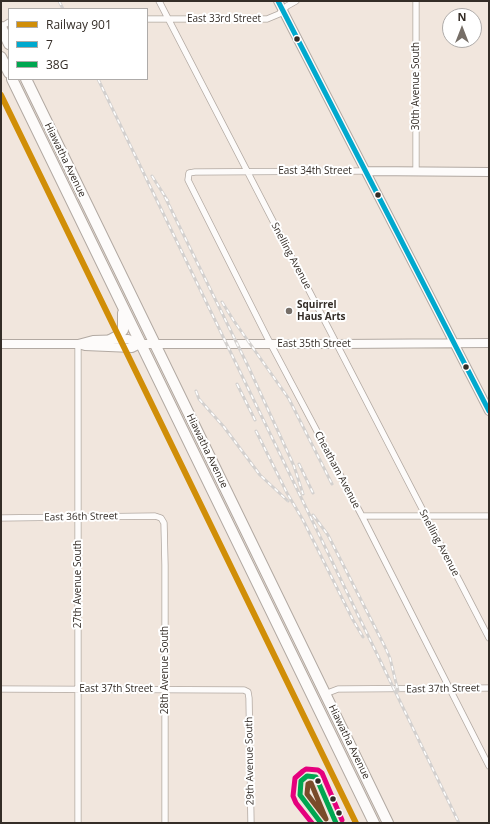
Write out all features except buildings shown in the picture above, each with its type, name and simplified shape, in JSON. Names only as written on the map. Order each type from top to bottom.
[{"type":"highway","points":[[1,27],[8,42]]},
{"type":"highway","points":[[1,57],[8,71]]},
{"type":"highway","name":"Hiawatha Avenue","points":[[12,80],[374,823]]},
{"type":"highway","name":"Hiawatha Avenue","points":[[26,80],[388,823]]},
{"type":"highway","points":[[110,340],[119,335],[123,330],[124,324],[122,305]]},
{"type":"street","name":"Snelling Avenue","points":[[159,1],[489,638]]},
{"type":"street","points":[[278,1],[489,410]]},
{"type":"street","name":"East 33rd Street","points":[[148,20],[267,19],[276,17],[287,6],[296,1]]},
{"type":"street","name":"30th Avenue South","points":[[416,1],[416,171]]},
{"type":"street","name":"East 34th Street","points":[[189,173],[246,171],[489,172]]},
{"type":"street","name":"Cheatham Avenue","points":[[189,173],[188,180],[299,399],[362,516],[489,766]]},
{"type":"street","name":"East 35th Street","points":[[1,344],[78,344],[93,340],[128,339],[140,344],[489,343]]},
{"type":"street","name":"East 35th Street","points":[[78,344],[85,346],[132,348],[140,344]]},
{"type":"street","name":"27th Avenue South","points":[[78,344],[78,823]]},
{"type":"street","name":"East 36th Street","points":[[1,518],[155,516],[162,518]]},
{"type":"street","points":[[362,516],[489,516]]},
{"type":"street","name":"28th Avenue South","points":[[162,518],[164,523],[165,823]]},
{"type":"street","name":"East 37th Street","points":[[325,694],[338,689],[489,688]]},
{"type":"street","name":"East 37th Street","points":[[1,690],[241,689],[248,692],[250,698]]},
{"type":"street","name":"29th Avenue South","points":[[250,698],[251,823]]},
{"type":"railway","points":[[59,1],[62,8]]},
{"type":"railway","points":[[98,80],[459,823]]},
{"type":"railway","points":[[152,176],[168,201]]},
{"type":"railway","points":[[165,197],[248,366],[294,466],[303,494]]},
{"type":"railway","points":[[222,302],[289,399],[332,484]]},
{"type":"railway","points":[[237,384],[255,420]]},
{"type":"railway","points":[[196,391],[199,399],[224,427],[260,475],[288,501]]},
{"type":"railway","points":[[256,431],[363,637]]},
{"type":"railway","points":[[299,464],[313,493]]},
{"type":"railway","points":[[313,515],[328,535],[385,647],[390,658],[398,691]]},
{"type":"rail line","name":"901","points":[[1,95],[356,823]]},
{"type":"transit line","name":"7","points":[[278,1],[489,411]]},
{"type":"transit line","points":[[312,823],[296,803],[293,796],[295,778],[306,769],[318,770],[322,773],[342,820]]},
{"type":"transit line","name":"38G","points":[[321,823],[300,795],[301,781],[307,776],[316,777],[336,823]]},
{"type":"transit line","points":[[310,783],[311,783],[326,819],[307,794],[308,784],[310,783]]},
{"type":"place","name":"Squirrel Haus Arts","points":[[289,311]]}]
